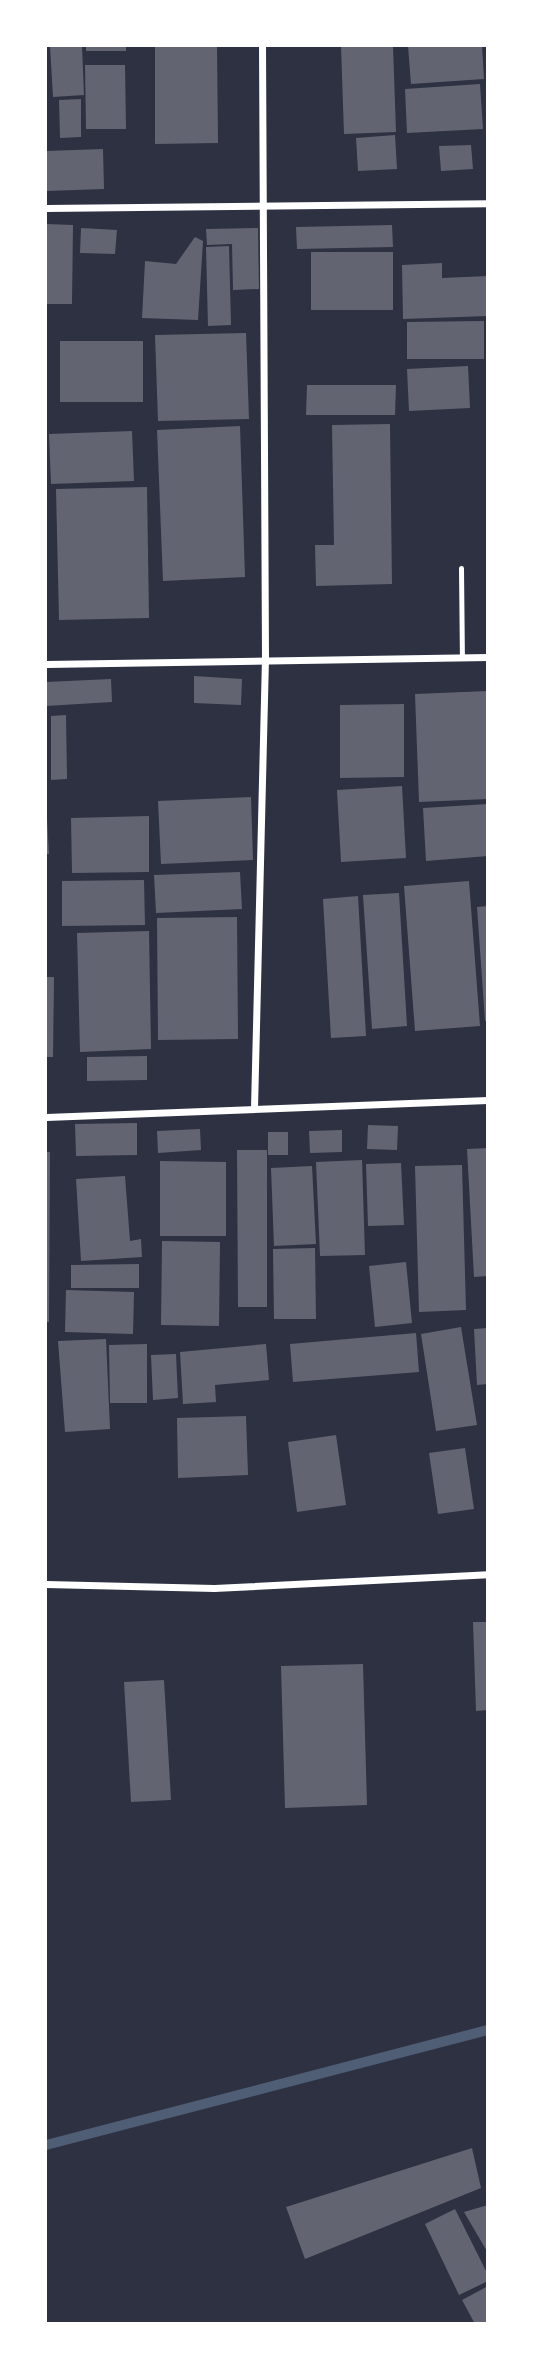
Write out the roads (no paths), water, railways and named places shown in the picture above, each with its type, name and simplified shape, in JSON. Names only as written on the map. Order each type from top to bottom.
[{"type":"street","points":[[254,1108],[265,658],[265,203],[262,46]]},
{"type":"street","points":[[46,208],[265,203],[488,203]]},
{"type":"street","points":[[46,663],[488,657]]},
{"type":"street","points":[[46,1118],[488,1100]]},
{"type":"street","points":[[46,1584],[214,1588],[488,1574]]},
{"type":"lane","points":[[461,568],[462,657]]},
{"type":"waterway","points":[[46,2145],[488,2030]]}]
